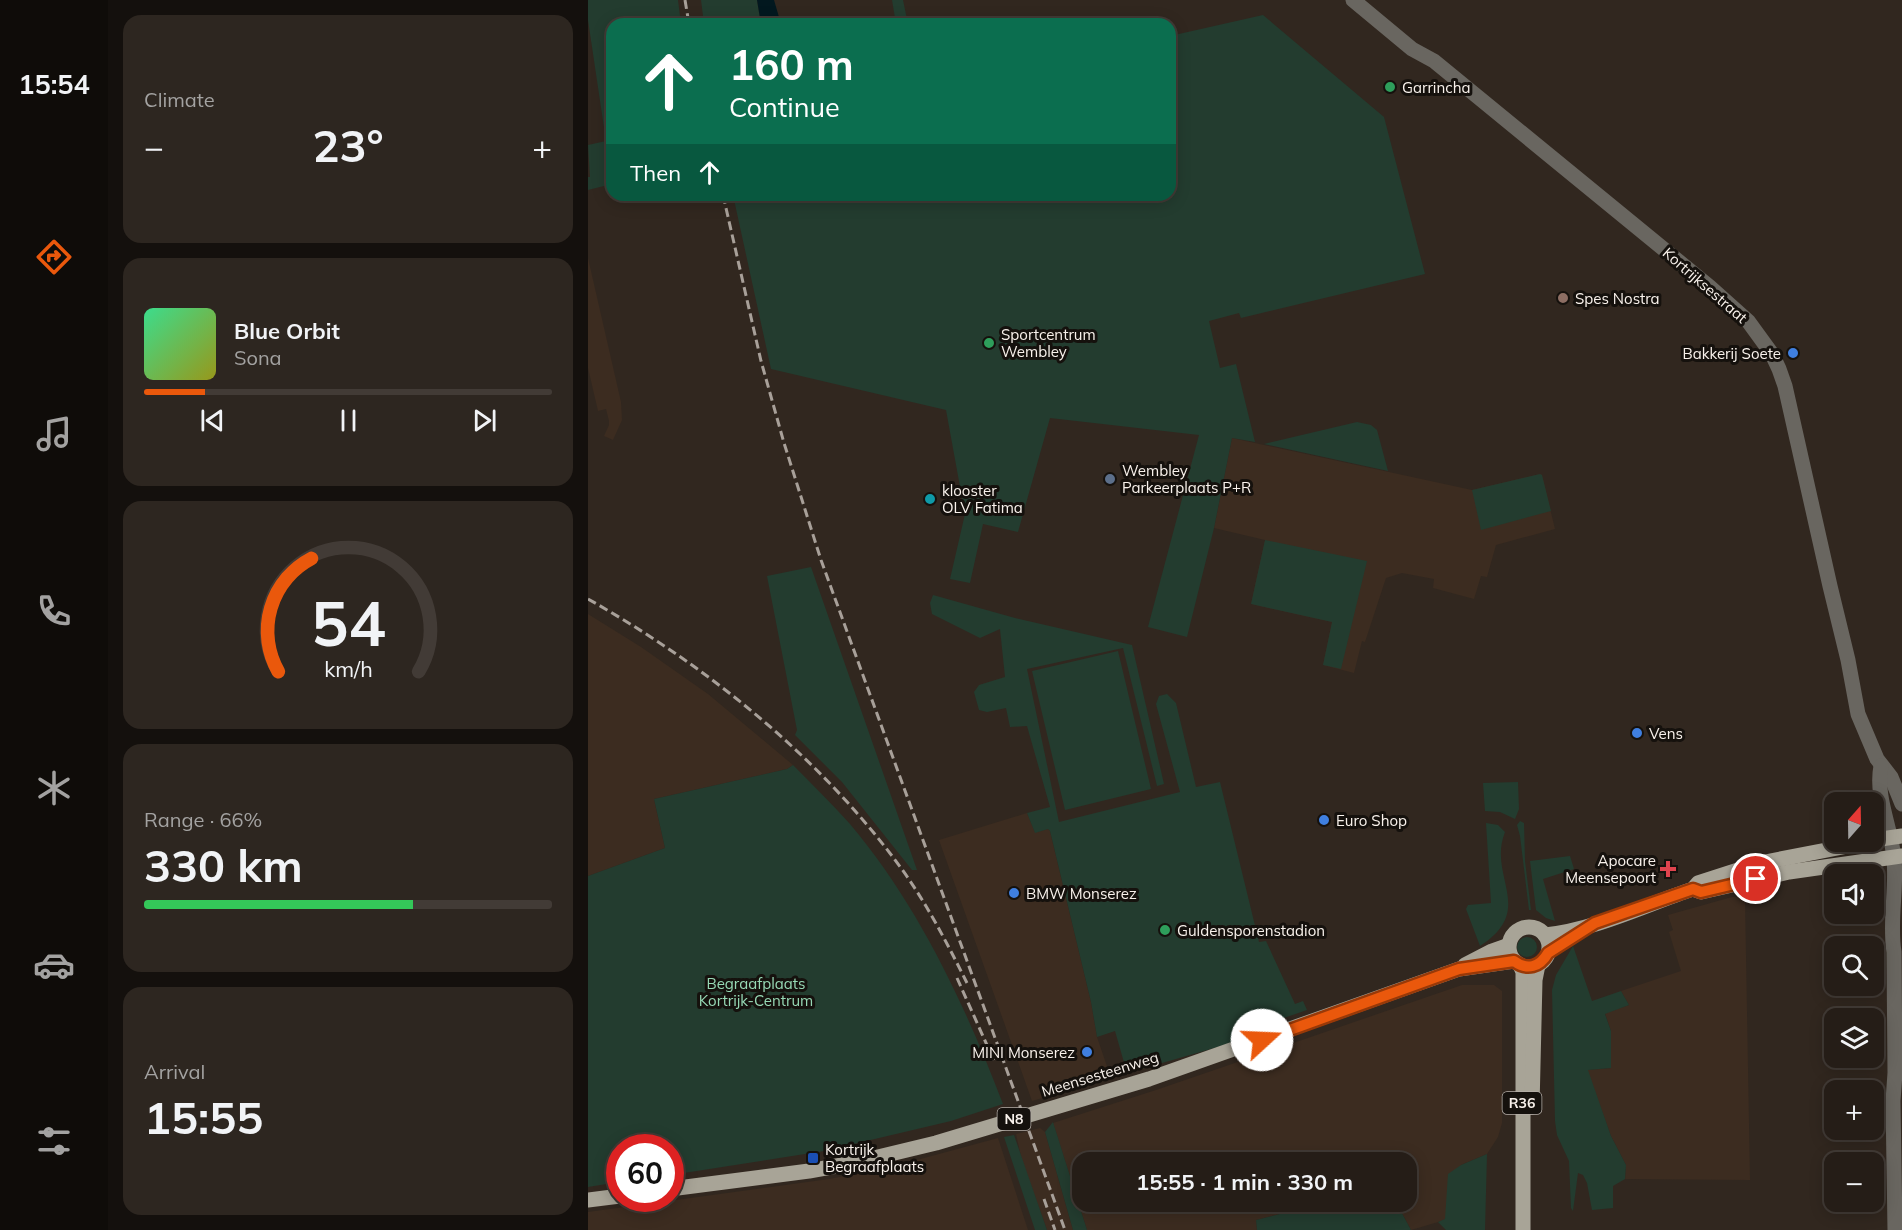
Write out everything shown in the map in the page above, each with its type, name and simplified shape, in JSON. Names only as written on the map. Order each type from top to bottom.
[{"type":"main road","points":[[1545,934],[1558,933],[1595,923],[1693,889],[1698,883],[1760,863],[1824,851]]},
{"type":"main road","points":[[1693,889],[1701,892],[1789,872],[1898,857]]},
{"type":"main road","points":[[1548,953],[1595,923]]},
{"type":"main road","points":[[1509,945],[1516,931],[1523,927],[1538,929],[1545,934],[1549,945],[1544,960],[1538,965],[1529,967],[1517,963]]},
{"type":"main road","name":"R36","points":[[1534,1027],[1540,1015],[1544,980],[1552,958],[1562,943]]},
{"type":"main road","name":"R36","points":[[1509,945],[1509,951],[1523,972],[1527,1228]]},
{"type":"main road","name":"Meensesteenweg","points":[[1459,969],[1476,958],[1509,945]]},
{"type":"main road","name":"Meensesteenweg","points":[[684,1187],[809,1171],[936,1143],[1149,1078],[1459,969],[1517,963]]},
{"type":"main road","name":"R36","points":[[1527,1228],[1535,980],[1538,965]]},
{"type":"main road","points":[[588,1200],[606,1198]]},
{"type":"street","name":"Kortrijksestraat","points":[[1353,0],[1412,49],[1434,61],[1710,287],[1758,333],[1772,354],[1785,386],[1848,660],[1858,714],[1881,766],[1891,777],[1902,804]]},
{"type":"street","name":"Kortrijksestraat","points":[[1881,766],[1878,782],[1896,836],[1898,857],[1891,935],[1894,952]]},
{"type":"street","points":[[1895,1230],[1894,952],[1902,920]]},
{"type":"shaded area","points":[[588,258],[621,402],[622,420],[613,440],[604,436],[609,421],[606,409],[598,411],[588,368]]},
{"type":"shaded area","points":[[1232,438],[1472,490],[1540,474],[1555,529],[1496,545],[1487,577],[1481,576],[1474,599],[1433,588],[1434,579],[1402,573],[1386,578],[1365,642],[1362,641],[1354,673],[1323,665],[1332,622],[1251,604],[1265,540],[1214,528]]},
{"type":"shaded area","points":[[588,614],[641,647],[708,694],[793,765],[787,769],[654,799],[665,848],[588,876]]},
{"type":"shaded area","points":[[1027,813],[1035,832],[1048,829],[1050,831],[1091,1002],[1097,1037],[1111,1078],[1032,1101],[939,840]]},
{"type":"shaded area","points":[[1732,897],[1745,899],[1750,1180],[1625,1179],[1626,1165],[1611,1136],[1587,1070],[1611,1068],[1611,1031],[1605,1013],[1629,1005],[1621,991],[1681,971],[1669,932],[1673,930],[1668,915]]},
{"type":"shaded area","points":[[1462,985],[1494,985],[1502,991],[1502,1123],[1498,1137],[1487,1154],[1461,1165],[1445,1220],[1411,1230],[1401,1212],[1417,1212],[1417,1152],[1072,1152],[1072,1183],[1053,1123]]},
{"type":"shaded area","points":[[1040,1128],[1045,1132],[1073,1230],[1047,1230],[1022,1161],[1016,1134]]},
{"type":"shaded area","points":[[998,1138],[1028,1230],[588,1230],[588,1212],[606,1210],[606,1212],[684,1212],[684,1199],[829,1179],[891,1167]]},
{"type":"shaded area","points":[[1081,1212],[1288,1212],[1256,1220],[1257,1230],[1087,1230]]},
{"type":"green space","points":[[588,0],[678,0],[680,18],[606,18],[606,141],[588,20]]},
{"type":"green space","points":[[701,0],[757,0],[760,18],[703,18]]},
{"type":"green space","points":[[892,0],[903,0],[907,18],[895,18]]},
{"type":"green space","name":"Sportcentrum Wembley","points":[[1263,15],[1384,117],[1425,274],[1241,318],[1239,313],[1209,321],[1220,368],[1236,364],[1255,442],[1232,438],[1214,528],[1187,637],[1148,627],[1199,435],[1050,418],[1018,532],[983,524],[970,583],[950,579],[965,514],[946,410],[771,369],[734,201],[1176,201],[1176,35]]},
{"type":"green space","points":[[606,141],[606,186],[588,190],[588,177],[590,177],[588,145]]},
{"type":"green space","points":[[1357,422],[1371,425],[1377,430],[1388,471],[1264,444]]},
{"type":"green space","points":[[1540,474],[1551,511],[1481,530],[1472,490]]},
{"type":"green space","points":[[1265,540],[1367,561],[1341,669],[1323,665],[1332,622],[1251,604]]},
{"type":"green space","points":[[811,567],[917,870],[912,870],[842,782],[795,735],[797,730],[767,576]]},
{"type":"green space","name":"Guldensporenstadion","points":[[933,595],[1015,618],[1132,645],[1164,784],[1157,786],[1123,648],[1027,669],[1059,822],[1180,792],[1156,704],[1159,696],[1167,694],[1176,703],[1196,787],[1220,782],[1259,942],[1266,941],[1295,1004],[1303,1001],[1307,1010],[1281,1019],[1283,1026],[1246,1039],[1127,1073],[1115,1031],[1097,1037],[1091,1002],[1050,831],[1048,829],[1035,833],[1027,813],[1050,807],[1027,726],[1010,727],[1006,708],[987,712],[979,710],[974,692],[979,685],[1005,677],[1000,629],[980,638],[932,614],[930,603]]},
{"type":"green space","points":[[1118,651],[1151,789],[1065,810],[1032,671]]},
{"type":"green space","name":"Begraafplaats Kortrijk-Centrum","points":[[793,765],[850,824],[898,888],[956,994],[1003,1104],[951,1121],[824,1151],[684,1173],[684,1134],[606,1134],[606,1184],[588,1187],[588,876],[665,848],[654,799],[787,769]]},
{"type":"green space","points":[[1518,782],[1519,809],[1515,819],[1500,812],[1485,811],[1483,783]]},
{"type":"green space","points":[[1520,821],[1524,823],[1525,861],[1531,910],[1529,910],[1517,825]]},
{"type":"green space","points":[[1486,823],[1498,825],[1505,832],[1501,848],[1508,906],[1505,919],[1497,932],[1480,946],[1466,909],[1468,905],[1491,903]]},
{"type":"green space","points":[[1570,856],[1574,869],[1543,879],[1555,921],[1546,918],[1536,910],[1530,861]]},
{"type":"green space","points":[[1527,937],[1534,940],[1537,947],[1534,954],[1527,957],[1520,954],[1517,947],[1520,940]]},
{"type":"green space","points":[[1573,946],[1592,1001],[1621,991],[1629,1005],[1605,1014],[1611,1031],[1611,1068],[1588,1070],[1611,1136],[1626,1165],[1625,1179],[1613,1186],[1613,1208],[1592,1210],[1587,1183],[1583,1175],[1578,1173],[1573,1211],[1569,1161],[1557,1135],[1552,990],[1556,975]]},
{"type":"green space","points":[[1053,1122],[1072,1182],[1072,1212],[1081,1212],[1087,1230],[1073,1230],[1045,1132]]},
{"type":"green space","points":[[1014,1135],[1047,1230],[1035,1230],[1004,1137]]},
{"type":"green space","points":[[1487,1154],[1485,1230],[1446,1230],[1438,1222],[1445,1219],[1448,1174],[1461,1165]]},
{"type":"green space","points":[[1288,1212],[1401,1212],[1411,1230],[1257,1230],[1256,1220]]},
{"type":"water","points":[[757,0],[774,0],[779,18],[760,18]]},
{"type":"railway","points":[[685,0],[688,18]]},
{"type":"railway","points":[[724,201],[761,361],[821,560],[1065,1230]]},
{"type":"railway","points":[[588,599],[632,625],[718,684],[759,717],[835,789],[901,868],[936,924],[967,983]]},
{"type":"railway","points":[[957,978],[995,1063]]},
{"type":"railway","points":[[1044,1199],[1055,1230]]},
{"type":"place","name":"Garrincha","points":[[1390,87]]},
{"type":"place","name":"Spes Nostra","points":[[1563,298]]},
{"type":"place","name":"Sportcentrum Wembley","points":[[989,343]]},
{"type":"place","name":"Bakkerij Soete","points":[[1793,353]]},
{"type":"place","name":"Wembley Parkeerplaats P+R","points":[[1110,479]]},
{"type":"place","name":"klooster OLV Fatima","points":[[930,499]]},
{"type":"place","name":"Vens","points":[[1637,733]]},
{"type":"place","name":"Euro Shop","points":[[1324,820]]},
{"type":"place","name":"Apocare Meensepoort","points":[[1668,869]]},
{"type":"place","name":"BMW Monserez","points":[[1014,893]]},
{"type":"place","name":"Guldensporenstadion","points":[[1165,930]]},
{"type":"place","name":"MINI Monserez","points":[[1087,1052]]},
{"type":"place","name":"Kortrijk Begraafplaats","points":[[813,1158]]},
{"type":"route","points":[[1262,1040],[1459,969],[1514,961],[1529,967],[1538,965],[1548,953],[1595,923],[1693,889],[1701,892],[1756,879]]}]
